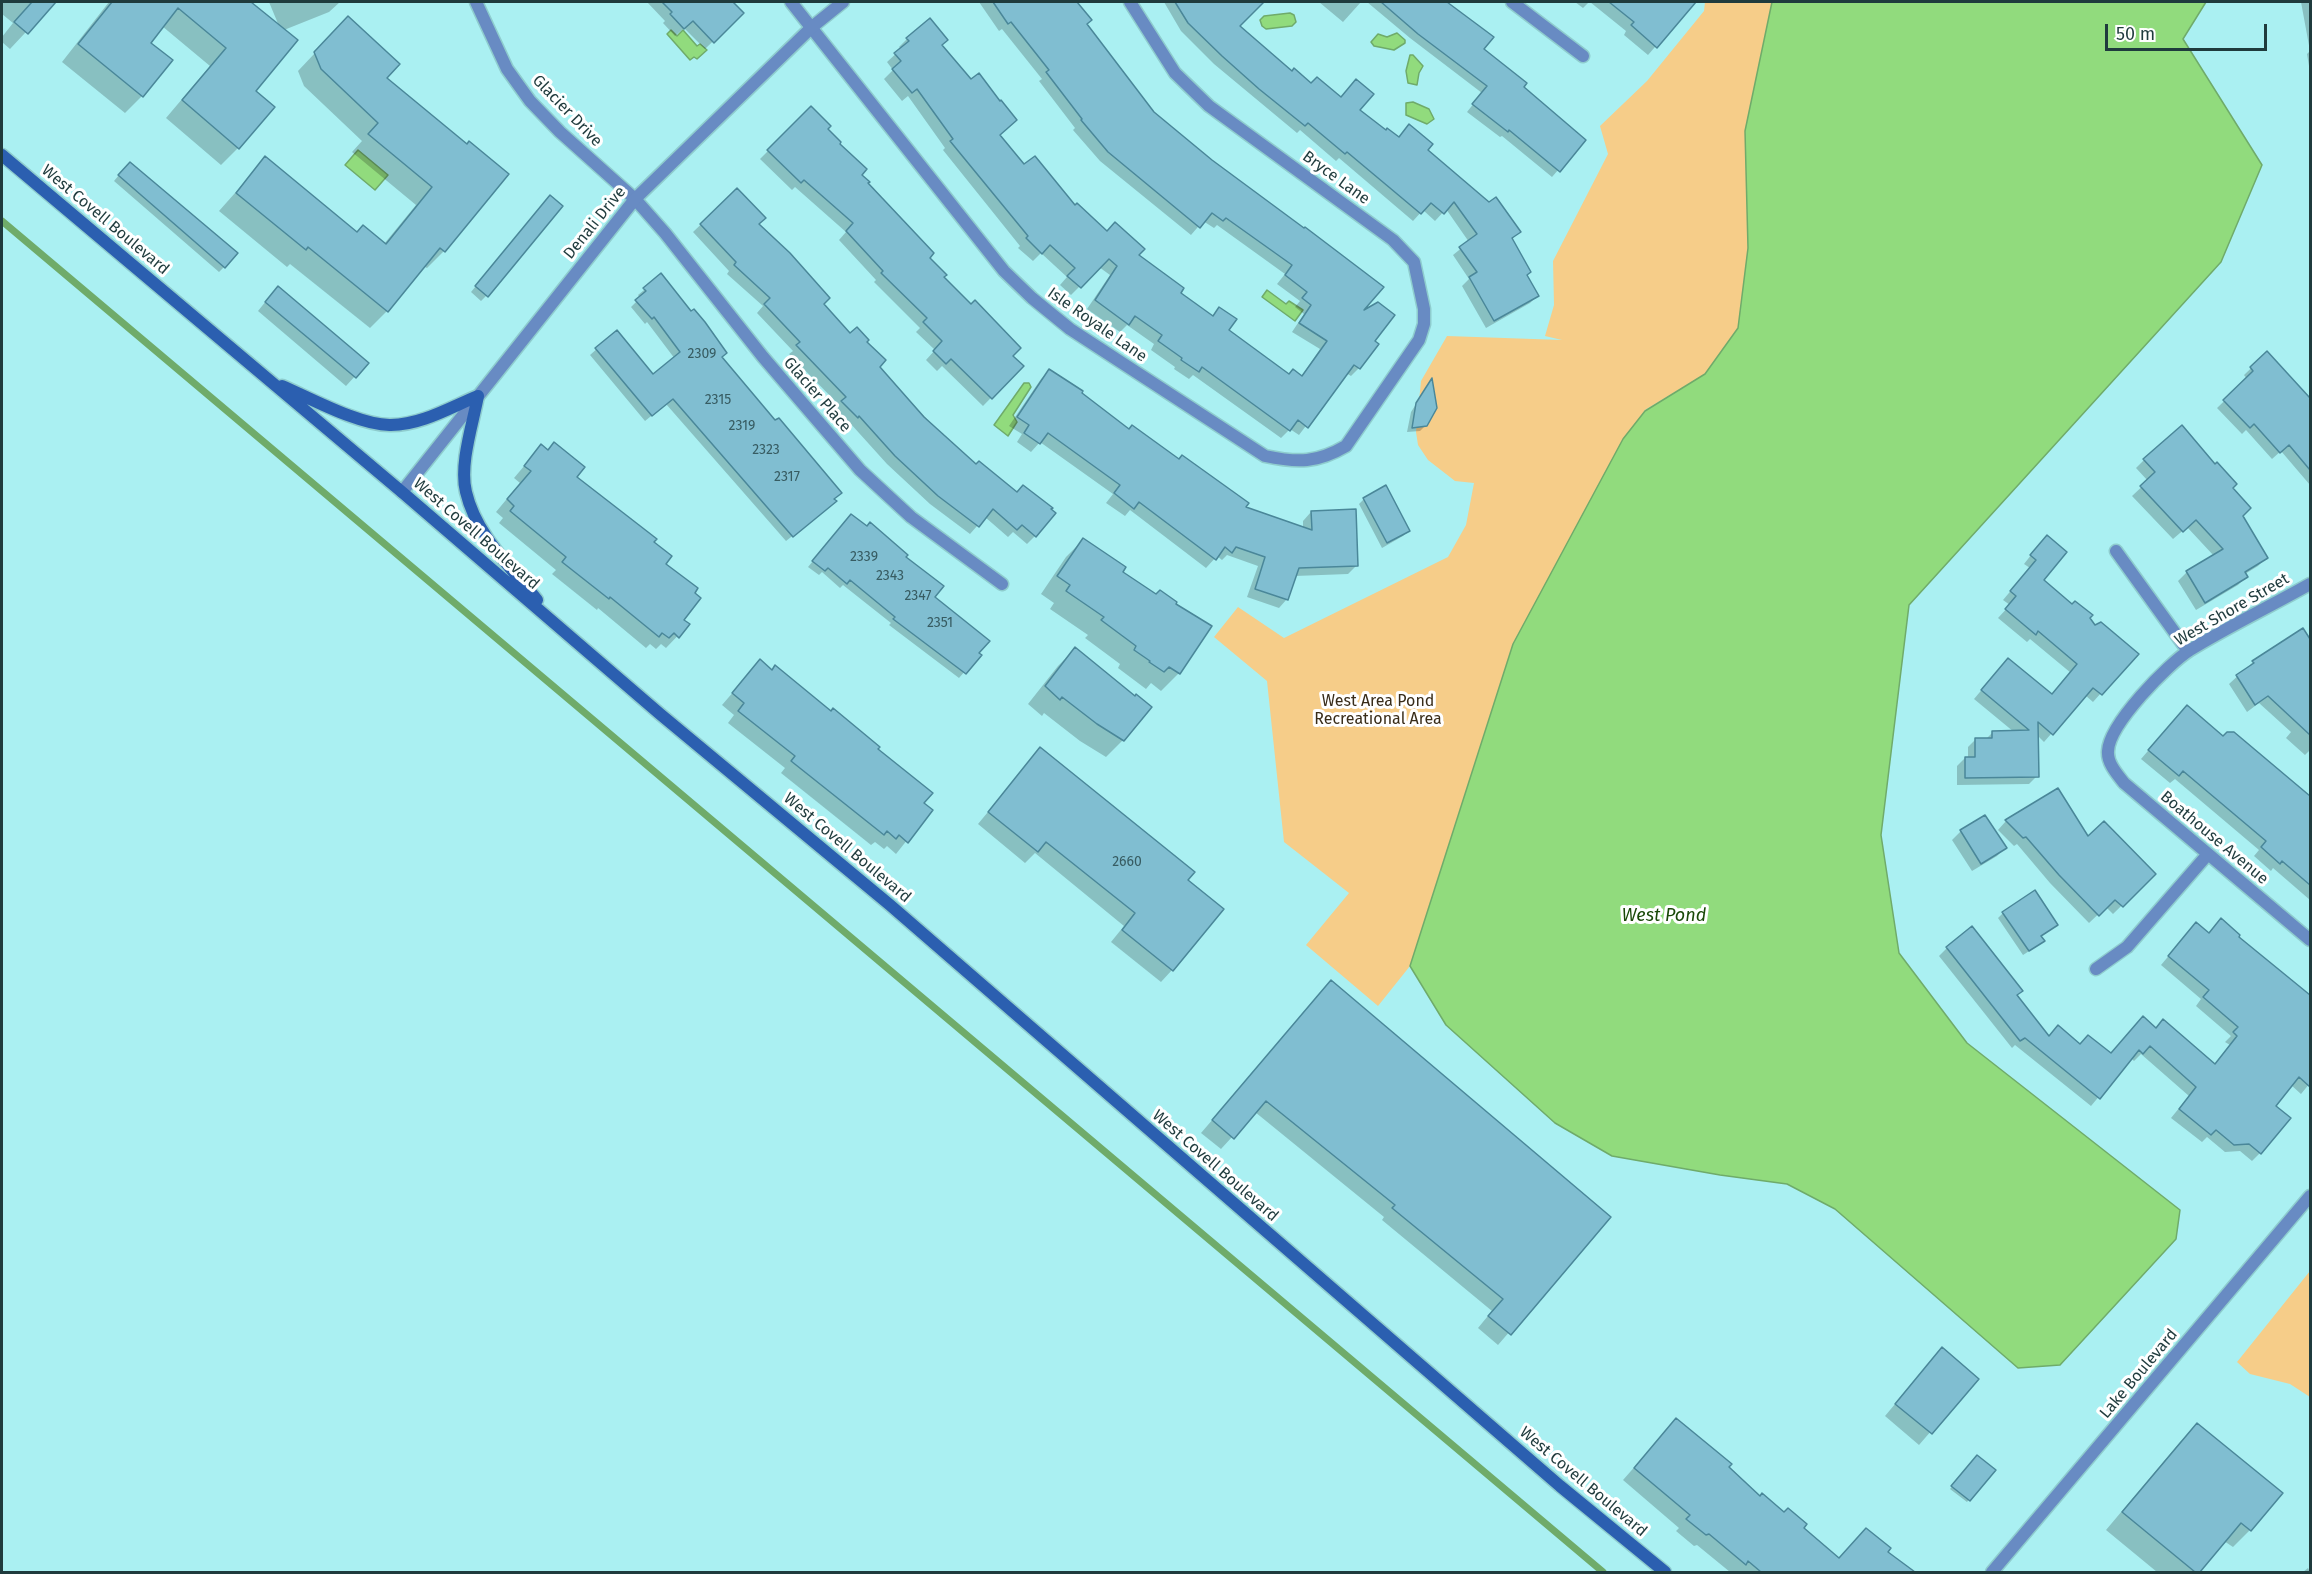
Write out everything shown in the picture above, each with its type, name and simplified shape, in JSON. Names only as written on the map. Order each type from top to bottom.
[{"type":"main road","name":"West Covell Boulevard","points":[[2,155],[890,905],[1560,1486],[1665,1572]]},
{"type":"main road","points":[[271,382],[360,419],[389,425],[411,422],[478,396]]},
{"type":"main road","points":[[478,396],[465,463],[465,491],[480,529],[557,625]]},
{"type":"street","name":"Glacier Drive","points":[[476,2],[507,69],[530,101],[560,132],[635,199]]},
{"type":"street","name":"Isle Royale Lane","points":[[791,2],[1004,271],[1070,329],[1265,456],[1287,461],[1309,461],[1329,456],[1346,446],[1372,410]]},
{"type":"street","name":"Denali Drive","points":[[402,492],[635,199],[812,27],[843,2]]},
{"type":"street","name":"Bryce Lane","points":[[1130,2],[1174,73],[1192,92],[1393,240],[1414,262],[1424,309],[1424,324],[1419,340],[1372,410]]},
{"type":"street","points":[[1512,2],[1583,56]]},
{"type":"street","name":"Glacier Place","points":[[635,199],[665,232],[763,357],[860,470],[910,517],[1002,584]]},
{"type":"street","points":[[2116,551],[2188,651]]},
{"type":"street","name":"West Shore Street","points":[[2108,752],[2111,738],[2120,721],[2188,651],[2310,584]]},
{"type":"street","name":"Boathouse Avenue","points":[[2108,752],[2113,768],[2124,783],[2310,940]]},
{"type":"street","points":[[2097,969],[2127,947],[2208,854]]},
{"type":"street","name":"Lake Boulevard","points":[[1992,1572],[2310,1196]]},
{"type":"green space","name":"West Area Pond Recreational Area","points":[[1705,2],[1772,2],[1745,131],[1748,248],[1738,328],[1705,374],[1645,410],[1513,644],[1410,966],[1378,1006],[1306,945],[1349,893],[1284,842],[1267,681],[1214,637],[1238,607],[1284,638],[1448,557],[1466,525],[1474,483],[1455,481],[1428,460],[1418,445],[1416,432],[1421,381],[1447,336],[1562,340],[1545,336],[1554,305],[1553,261],[1608,154],[1600,126],[1647,81],[1704,11]]},
{"type":"green space","points":[[2310,1271],[2310,1397],[2290,1384],[2250,1374],[2237,1362]]},
{"type":"water","name":"West Pond","points":[[1772,2],[2206,2],[2183,39],[2262,165],[2221,262],[1909,605],[1881,835],[1899,953],[1967,1043],[2180,1210],[2176,1239],[2060,1365],[2018,1368],[1835,1209],[1787,1184],[1612,1156],[1555,1123],[1446,1025],[1410,966],[1513,644],[1623,439],[1645,411],[1705,374],[1738,328],[1748,248],[1745,131]]},
{"type":"water","points":[[1290,13],[1294,15],[1296,22],[1292,26],[1266,29],[1262,26],[1260,20],[1264,16]]},
{"type":"water","points":[[671,30],[677,36],[683,30],[697,46],[700,44],[707,50],[697,59],[694,57],[690,60],[667,34]]},
{"type":"water","points":[[1397,33],[1405,40],[1405,43],[1394,50],[1374,46],[1371,42],[1378,34],[1387,37]]},
{"type":"water","points":[[1410,55],[1413,55],[1423,66],[1417,85],[1408,83],[1406,71]]},
{"type":"water","points":[[1413,102],[1429,109],[1434,119],[1427,124],[1406,115],[1406,103]]},
{"type":"water","points":[[358,150],[388,175],[375,190],[345,165]]},
{"type":"water","points":[[1267,290],[1286,304],[1289,301],[1303,310],[1295,321],[1262,297]]},
{"type":"water","points":[[1024,383],[1029,383],[1031,387],[1013,415],[1017,422],[1008,436],[994,425]]},
{"type":"building","points":[[32,2],[56,2],[28,34],[14,22]]},
{"type":"building","points":[[112,2],[251,2],[298,40],[256,91],[275,107],[239,149],[182,100],[226,48],[178,8],[151,43],[173,60],[143,97],[78,44]]},
{"type":"building","points":[[662,2],[733,2],[744,13],[714,43],[693,21],[684,29]]},
{"type":"building","points":[[993,2],[1077,2],[1092,20],[1087,24],[1154,112],[1212,160],[1384,287],[1364,310],[1378,302],[1395,315],[1375,341],[1379,344],[1360,369],[1354,365],[1308,428],[1298,420],[1290,431],[1202,367],[1199,372],[1181,360],[1182,358],[1158,341],[1162,335],[1135,316],[1129,325],[1095,300],[1117,266],[1109,259],[1081,288],[1067,276],[1075,268],[1050,245],[1042,254],[1026,238],[1028,236],[950,141],[953,139],[917,89],[912,93],[892,69],[901,61],[894,53],[909,41],[906,38],[930,18],[948,40],[942,45],[971,79],[979,73],[1017,120],[1000,135],[1024,164],[1035,156],[1075,205],[1077,203],[1107,231],[1115,222],[1145,249],[1139,255],[1184,288],[1181,293],[1213,316],[1219,307],[1237,319],[1229,330],[1289,374],[1293,369],[1302,376],[1327,341],[1299,323],[1311,305],[1302,298],[1307,292],[1285,275],[1292,265],[1226,218],[1223,221],[1212,213],[1200,228],[1108,152],[1046,72],[1049,70],[1011,22],[1008,24]]},
{"type":"building","points":[[1175,2],[1264,2],[1240,26],[1292,71],[1294,68],[1311,83],[1317,77],[1341,97],[1356,79],[1374,94],[1360,110],[1399,137],[1409,124],[1433,144],[1428,150],[1489,202],[1496,197],[1521,232],[1512,238],[1531,272],[1527,275],[1539,296],[1494,321],[1469,277],[1477,272],[1459,247],[1477,234],[1454,202],[1444,214],[1431,203],[1421,214],[1347,152],[1345,154],[1308,123],[1305,126],[1259,89],[1188,23]]},
{"type":"building","points":[[1381,2],[1447,2],[1494,37],[1484,49],[1527,83],[1524,87],[1586,140],[1560,172],[1509,130],[1508,132],[1472,104],[1487,86],[1418,34]]},
{"type":"building","points":[[1609,2],[1696,2],[1657,48],[1631,25],[1634,22]]},
{"type":"building","points":[[348,16],[400,64],[387,78],[467,144],[469,141],[509,174],[445,252],[440,248],[388,312],[308,247],[306,250],[236,193],[265,156],[357,232],[363,225],[386,244],[432,187],[368,134],[378,123],[321,69],[314,52]]},
{"type":"building","points":[[811,106],[831,126],[828,129],[841,142],[840,144],[867,169],[862,175],[870,182],[868,183],[934,253],[930,258],[947,275],[944,277],[971,304],[975,300],[1021,348],[1013,356],[1024,366],[992,399],[951,359],[946,364],[933,351],[942,341],[923,322],[927,318],[881,273],[883,271],[846,231],[853,223],[804,180],[801,183],[767,150]]},
{"type":"building","points":[[130,162],[238,253],[225,268],[118,175]]},
{"type":"building","points":[[737,188],[766,218],[759,224],[790,253],[830,298],[824,304],[850,333],[857,327],[869,340],[867,342],[886,360],[880,367],[924,417],[976,464],[979,461],[1017,492],[1023,485],[1053,508],[1051,509],[1056,513],[1036,537],[1022,525],[1017,530],[993,509],[979,527],[938,496],[895,456],[859,416],[858,418],[841,401],[846,397],[796,345],[800,342],[764,304],[770,298],[734,265],[736,262],[700,224]]},
{"type":"building","points":[[550,195],[563,206],[488,297],[475,286]]},
{"type":"building","points":[[661,273],[691,311],[694,309],[705,322],[727,353],[722,357],[775,420],[779,418],[842,493],[834,499],[837,501],[793,537],[673,399],[652,416],[595,348],[617,330],[653,374],[680,352],[654,317],[652,319],[635,300],[646,291],[643,288]]},
{"type":"building","points":[[278,286],[369,363],[356,378],[265,302]]},
{"type":"building","points":[[2267,351],[2310,398],[2310,470],[2289,445],[2280,453],[2254,424],[2250,428],[2223,400],[2253,371],[2250,367]]},
{"type":"building","points":[[1049,369],[1083,391],[1082,393],[1129,429],[1132,425],[1179,459],[1182,455],[1249,503],[1246,507],[1312,530],[1311,511],[1356,509],[1358,566],[1299,568],[1288,600],[1255,589],[1265,557],[1236,547],[1232,553],[1225,547],[1216,560],[1139,502],[1134,509],[1114,493],[1120,485],[1048,433],[1040,444],[1024,433],[1029,425],[1017,417]]},
{"type":"building","points":[[1432,378],[1437,408],[1427,426],[1412,428],[1416,403]]},
{"type":"building","points":[[2182,425],[2215,464],[2217,462],[2237,484],[2233,488],[2251,508],[2243,516],[2268,558],[2245,572],[2248,577],[2205,603],[2186,571],[2223,549],[2196,520],[2183,532],[2140,486],[2155,472],[2143,459]]},
{"type":"building","points":[[554,442],[585,467],[577,477],[657,539],[654,542],[672,556],[666,564],[698,588],[695,593],[701,598],[684,620],[690,624],[679,638],[674,633],[669,638],[662,633],[659,637],[562,562],[566,557],[510,511],[514,506],[507,499],[531,471],[524,466],[541,444],[548,450]]},
{"type":"building","points":[[1386,485],[1410,531],[1387,543],[1363,498]]},
{"type":"building","points":[[851,514],[867,526],[870,522],[908,555],[906,557],[944,586],[935,597],[990,641],[979,653],[982,655],[966,674],[893,619],[895,617],[850,580],[847,584],[828,568],[825,571],[812,561]]},
{"type":"building","points":[[2047,535],[2067,552],[2044,580],[2072,604],[2075,601],[2093,615],[2090,618],[2095,625],[2101,622],[2139,654],[2102,695],[2093,688],[2053,735],[2038,722],[2039,777],[1965,778],[1965,757],[1975,757],[1975,738],[1992,738],[1992,731],[2029,730],[1981,690],[2008,658],[2052,694],[2077,664],[2038,631],[2036,635],[2005,609],[2016,596],[2010,591],[2036,560],[2030,555]]},
{"type":"building","points":[[1083,538],[1126,567],[1123,572],[1156,594],[1160,590],[1177,602],[1176,604],[1212,626],[1180,674],[1169,667],[1164,672],[1149,662],[1134,650],[1136,646],[1101,620],[1104,617],[1066,591],[1070,585],[1057,576]]},
{"type":"building","points":[[2303,628],[2310,639],[2310,735],[2268,696],[2255,705],[2236,675],[2254,663],[2252,661]]},
{"type":"building","points":[[1075,647],[1152,707],[1124,741],[1062,697],[1060,700],[1045,686]]},
{"type":"building","points":[[760,659],[772,670],[775,665],[831,711],[833,708],[880,747],[878,749],[933,793],[924,803],[933,810],[908,843],[899,835],[896,839],[887,831],[884,835],[791,761],[795,756],[738,711],[744,703],[732,693]]},
{"type":"building","points":[[2187,705],[2223,736],[2227,732],[2234,732],[2310,796],[2310,885],[2282,861],[2280,864],[2261,847],[2266,841],[2183,771],[2179,776],[2148,750]]},
{"type":"building","points":[[1040,747],[1195,872],[1188,880],[1224,909],[1173,971],[1122,930],[1135,913],[1046,842],[1038,852],[988,812]]},
{"type":"building","points":[[2058,788],[2088,836],[2104,821],[2156,874],[2123,907],[2115,900],[2099,916],[2026,837],[2023,838],[2005,820]]},
{"type":"building","points":[[1985,815],[2007,848],[1981,864],[1960,830]]},
{"type":"building","points":[[2035,890],[2058,925],[2041,936],[2045,941],[2029,951],[2002,912]]},
{"type":"building","points":[[2221,918],[2240,935],[2239,937],[2310,995],[2310,1087],[2299,1077],[2276,1106],[2291,1118],[2261,1154],[2249,1144],[2234,1145],[2216,1130],[2211,1135],[2179,1109],[2196,1087],[2150,1046],[2143,1054],[2139,1050],[2100,1099],[2025,1038],[2020,1041],[1946,947],[1972,926],[2023,991],[2017,995],[2049,1036],[2058,1025],[2080,1044],[2088,1035],[2111,1053],[2143,1016],[2156,1028],[2163,1019],[2215,1064],[2237,1036],[2233,1032],[2238,1027],[2203,997],[2209,990],[2168,956],[2196,922],[2209,933]]},
{"type":"building","points":[[1331,980],[1611,1217],[1511,1335],[1488,1316],[1503,1299],[1392,1208],[1395,1205],[1266,1101],[1234,1139],[1212,1120]]},
{"type":"building","points":[[1942,1347],[1979,1379],[1932,1434],[1895,1404]]},
{"type":"building","points":[[1676,1418],[1732,1464],[1729,1467],[1760,1496],[1762,1493],[1784,1512],[1788,1508],[1807,1524],[1804,1528],[1839,1558],[1866,1528],[1891,1548],[1888,1552],[1915,1572],[1761,1572],[1748,1561],[1746,1565],[1709,1534],[1706,1535],[1686,1519],[1690,1515],[1634,1468]]},
{"type":"building","points":[[2197,1423],[2283,1493],[2251,1531],[2241,1523],[2200,1572],[2195,1572],[2122,1512]]},
{"type":"building","points":[[1977,1455],[1996,1470],[1970,1501],[1951,1486]]},
{"type":"waterway","points":[[2,221],[1603,1572]]}]
